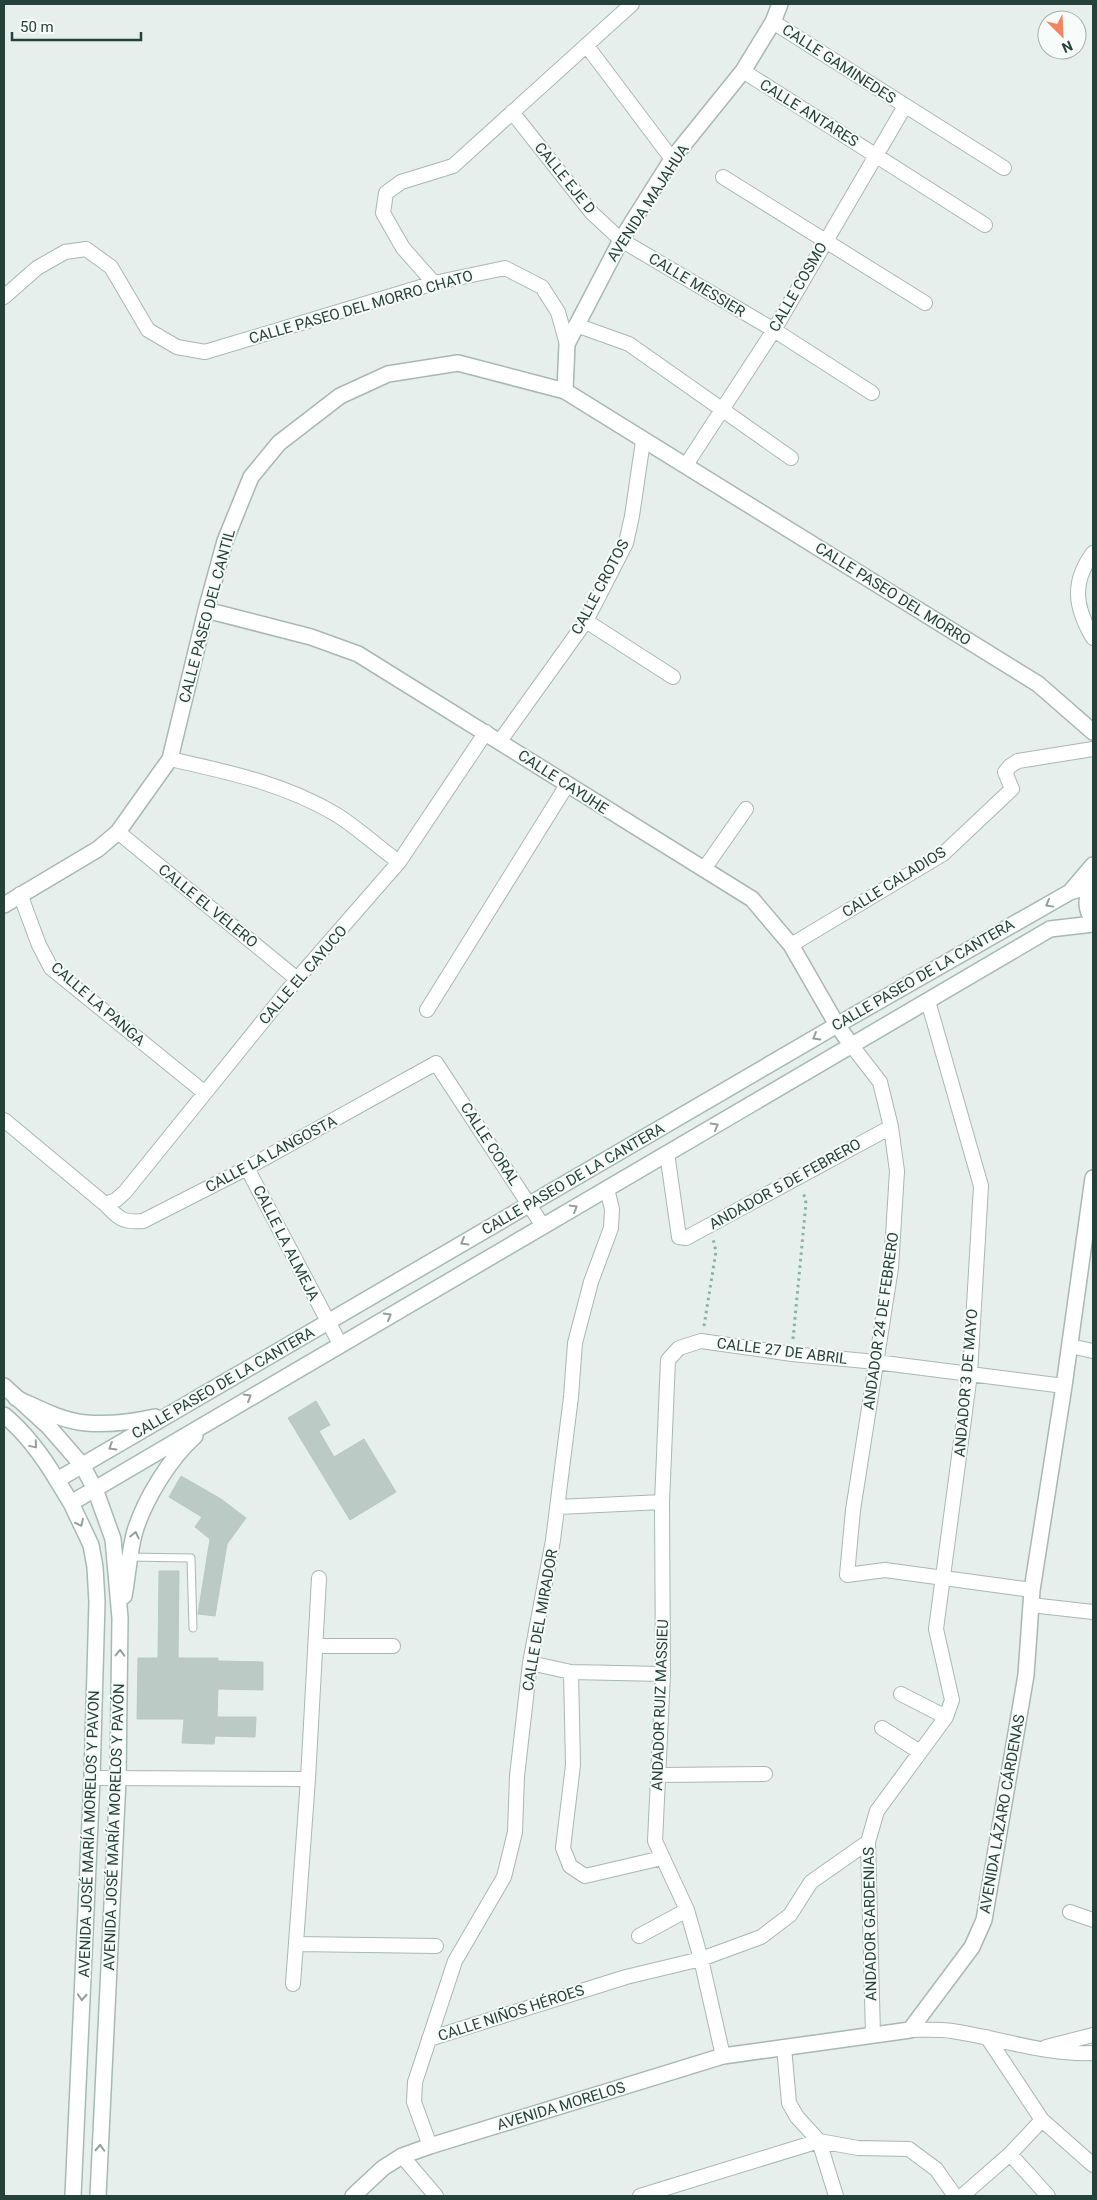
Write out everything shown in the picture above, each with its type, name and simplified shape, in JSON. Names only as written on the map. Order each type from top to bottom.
[{"type":"street","points":[[434,284],[404,248],[384,214],[386,193],[401,182],[453,166],[632,4]]},
{"type":"street","name":"AVENIDA MAJAHUA","points":[[565,391],[566,344],[621,240],[672,159],[743,71],[773,22],[780,4]]},
{"type":"street","name":"CALLE GAMINEDES","points":[[773,22],[1004,168]]},
{"type":"street","points":[[587,46],[672,159]]},
{"type":"street","name":"CALLE ANTARES","points":[[743,71],[985,225]]},
{"type":"street","name":"CALLE COSMO","points":[[686,465],[774,330],[905,106]]},
{"type":"street","name":"CALLE EJE D","points":[[512,112],[592,213],[621,240]]},
{"type":"street","points":[[723,177],[925,303]]},
{"type":"street","name":"CALLE MESSIER","points":[[621,240],[774,330],[872,393]]},
{"type":"street","name":"CALLE PASEO DEL MORRO CHATO","points":[[4,297],[37,268],[65,252],[86,249],[111,267],[148,330],[177,348],[205,352],[434,284],[505,268],[542,288],[558,312],[566,344]]},
{"type":"street","points":[[576,325],[629,344],[723,408],[791,458]]},
{"type":"street","name":"CALLE PASEO DEL CANTIL","points":[[4,905],[98,849],[118,832],[170,759],[206,610],[225,541],[251,477],[279,443],[340,396],[388,374],[458,363],[565,391],[643,441],[686,465]]},
{"type":"street","name":"CALLE CROTOS","points":[[500,741],[586,621],[626,543],[643,441]]},
{"type":"street","name":"CALLE PASEO DEL MORRO","points":[[686,465],[1038,684],[1093,732]]},
{"type":"street","points":[[1093,553],[1084,565],[1078,586],[1078,607],[1093,638]]},
{"type":"street","name":"CALLE CAYUHE","points":[[206,610],[311,637],[358,654],[486,732],[567,786],[752,899],[791,945],[852,1046]]},
{"type":"street","points":[[586,621],[673,677]]},
{"type":"street","name":"CALLE EL CAYUCO","points":[[105,1204],[116,1200],[125,1192],[297,979],[398,862],[486,732]]},
{"type":"street","name":"CALLE CALADIOS","points":[[791,945],[943,854],[1012,790],[1005,772],[1010,766],[1018,762],[1093,749]]},
{"type":"street","points":[[170,759],[250,777],[294,793],[338,816],[398,862]]},
{"type":"street","points":[[428,1010],[567,786]]},
{"type":"street","points":[[704,869],[746,809]]},
{"type":"street","name":"CALLE EL VELERO","points":[[118,832],[297,979]]},
{"type":"street","points":[[1070,892],[1093,865]]},
{"type":"street","points":[[1093,886],[1087,898],[1086,906],[1093,920]]},
{"type":"street","name":"CALLE PASEO DE LA CANTERA","points":[[56,1480],[837,1024],[1070,892],[1093,886]]},
{"type":"street","name":"CALLE LA PANGA","points":[[20,894],[39,945],[51,968],[205,1093]]},
{"type":"street","name":"CALLE PASEO DE LA CANTERA","points":[[71,1503],[222,1412],[928,1002],[1050,929],[1093,924]]},
{"type":"street","points":[[1074,926],[1093,935]]},
{"type":"street","name":"ANDADOR 3 DE MAYO","points":[[928,1002],[981,1186],[970,1374],[936,1629],[952,1700],[946,1717]]},
{"type":"street","name":"ANDADOR 24 DE FEBRERO","points":[[852,1046],[880,1082],[891,1127],[897,1171],[891,1268],[853,1510],[847,1576],[885,1570],[944,1579]]},
{"type":"street","name":"CALLE CORAL","points":[[436,1062],[543,1226]]},
{"type":"street","name":"CALLE LA LANGOSTA","points":[[4,1120],[105,1204],[117,1217],[130,1222],[143,1220],[247,1168],[436,1062]]},
{"type":"street","name":"ANDADOR 5 DE FEBRERO","points":[[667,1154],[679,1237],[686,1238],[891,1127]]},
{"type":"street","name":"CALLE LA ALMEJA","points":[[247,1168],[340,1344]]},
{"type":"street","name":"AVENIDA LÁZARO CÁRDENAS","points":[[910,2030],[972,1947],[984,1920],[1026,1675],[1032,1598],[1093,1178]]},
{"type":"street","name":"CALLE DEL MIRADOR","points":[[429,2039],[455,1961],[504,1877],[515,1832],[517,1776],[530,1663],[558,1507],[575,1343],[591,1282],[611,1228],[612,1208],[607,1189]]},
{"type":"street","name":"CALLE 27 DE ABRIL","points":[[680,1348],[701,1341],[792,1354],[876,1362],[1064,1386]]},
{"type":"street","points":[[1070,1346],[1093,1351]]},
{"type":"street","name":"ANDADOR RUIZ MASSIEU","points":[[680,1348],[668,1360],[662,1502],[663,1674],[655,1841],[687,1910],[701,1959],[723,2056]]},
{"type":"street","points":[[4,1386],[50,1427],[82,1465],[95,1489],[113,1539],[110,1561]]},
{"type":"street","points":[[16,1398],[50,1414],[84,1423],[127,1423],[166,1415]]},
{"type":"street","points":[[110,1561],[135,1531],[152,1493],[180,1450],[222,1412]]},
{"type":"street","name":"AVENIDA JOSÉ MARÍA MORELOS Y PAVON","points":[[4,1414],[19,1427],[40,1453],[71,1503],[90,1545],[110,1561],[97,1602],[92,1778],[73,2196]]},
{"type":"street","points":[[558,1507],[662,1502]]},
{"type":"street","name":"AVENIDA JOSÉ MARÍA MORELOS Y PAVÓN","points":[[98,2196],[118,1779],[120,1618],[110,1561]]},
{"type":"street","points":[[293,1984],[308,1779],[319,1578]]},
{"type":"street","points":[[944,1579],[1093,1612]]},
{"type":"street","points":[[315,1646],[393,1646]]},
{"type":"street","points":[[530,1663],[571,1672],[663,1674]]},
{"type":"street","points":[[571,1672],[573,1765],[564,1848],[570,1866],[585,1876],[662,1858]]},
{"type":"street","points":[[901,1694],[946,1717]]},
{"type":"street","name":"ANDADOR GARDENIAS","points":[[873,2035],[868,1842],[877,1811],[946,1717]]},
{"type":"street","points":[[882,1728],[920,1752]]},
{"type":"street","points":[[658,1775],[765,1774]]},
{"type":"street","points":[[92,1778],[308,1779]]},
{"type":"street","name":"CALLE NIÑOS HÉROES","points":[[430,2146],[414,2102],[415,2082],[429,2039],[626,1977],[701,1959],[761,1937],[790,1915],[810,1882],[868,1842]]},
{"type":"street","points":[[639,1936],[687,1910]]},
{"type":"street","points":[[1070,1912],[1093,1920]]},
{"type":"street","points":[[296,1944],[436,1946]]},
{"type":"street","points":[[910,2030],[950,2030],[1037,2049],[1076,2054],[1093,2052]]},
{"type":"street","name":"AVENIDA MORELOS","points":[[353,2196],[382,2168],[402,2156],[723,2056],[910,2030]]},
{"type":"street","points":[[1037,2049],[1093,2035]]},
{"type":"street","points":[[987,2037],[1042,2120],[1093,2166]]},
{"type":"street","points":[[784,2047],[789,2103],[797,2117],[819,2140],[836,2196]]},
{"type":"street","points":[[962,2196],[1010,2154],[1042,2120]]},
{"type":"street","points":[[640,2196],[819,2140],[858,2148],[909,2149],[936,2168],[955,2196]]},
{"type":"street","points":[[1010,2154],[1048,2196]]},
{"type":"street","points":[[402,2156],[436,2196]]},
{"type":"lane","points":[[110,1561],[191,1558],[192,1628]]},
{"type":"path","points":[[792,1354],[806,1203],[800,1176]]},
{"type":"path","points":[[701,1341],[716,1251],[710,1224]]},
{"type":"building","points":[[316,1401],[330,1425],[319,1431],[334,1457],[364,1439],[396,1492],[350,1520],[288,1418]]},
{"type":"building","points":[[181,1476],[221,1499],[246,1518],[227,1544],[215,1616],[198,1614],[210,1539],[195,1527],[202,1517],[169,1497]]},
{"type":"building","points":[[159,1571],[179,1571],[178,1658],[218,1658],[218,1661],[263,1662],[263,1690],[218,1689],[217,1717],[256,1717],[255,1737],[215,1736],[214,1744],[182,1743],[184,1719],[137,1719],[138,1658],[158,1658]]}]
